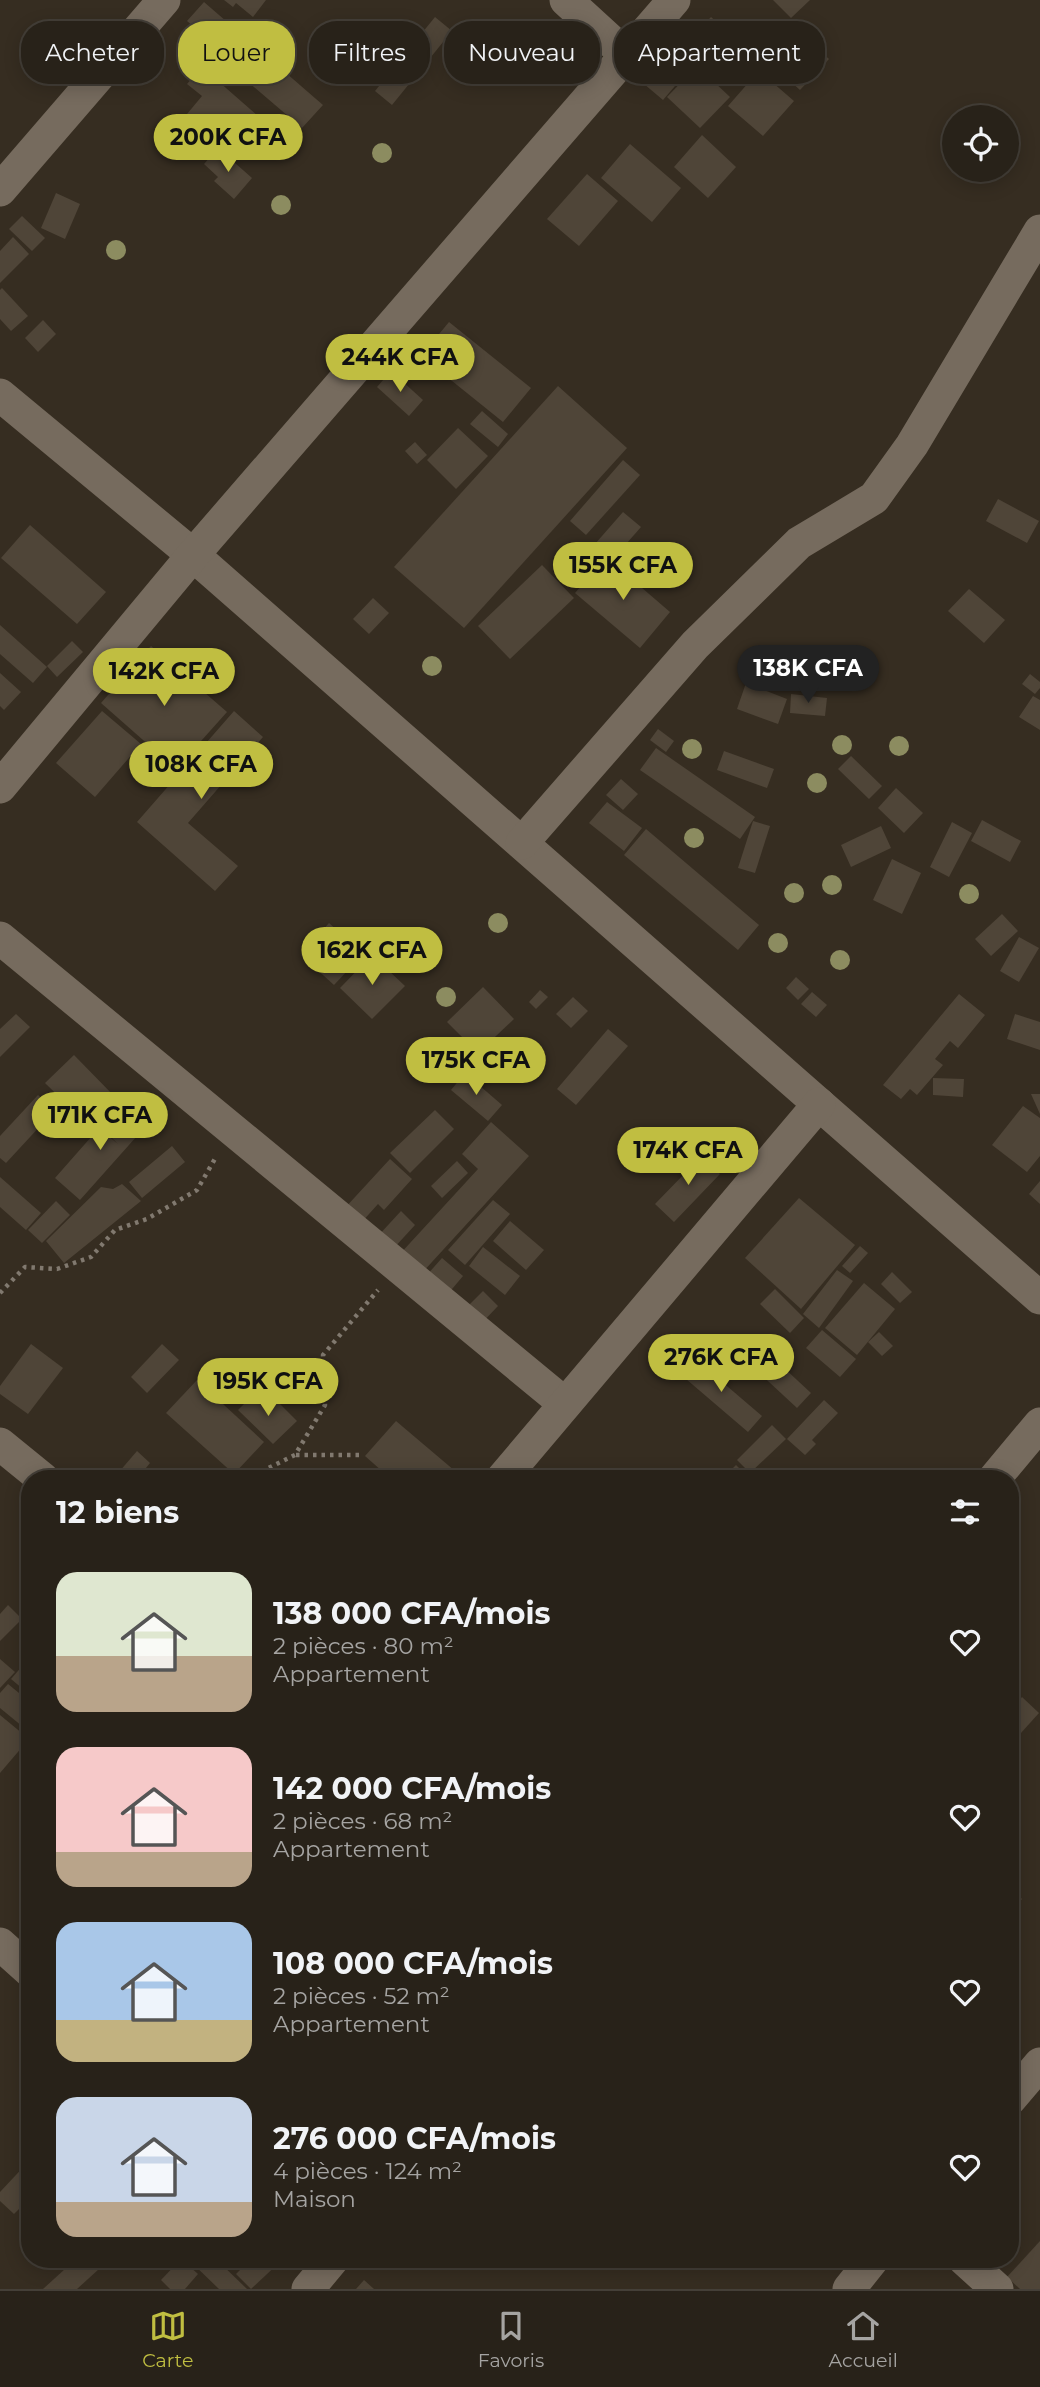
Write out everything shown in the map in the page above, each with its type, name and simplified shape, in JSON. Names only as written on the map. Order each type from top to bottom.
[{"type":"street","points":[[0,190],[164,0]]},
{"type":"street","points":[[566,0],[614,44]]},
{"type":"street","points":[[655,21],[674,0]]},
{"type":"street","points":[[0,787],[193,555],[614,67]]},
{"type":"street","points":[[522,843],[695,645],[799,543],[874,498],[912,444],[1040,231]]},
{"type":"street","points":[[0,395],[193,555],[1040,1298]]},
{"type":"street","points":[[0,938],[565,1404]]},
{"type":"street","points":[[510,1470],[819,1104]]},
{"type":"street","points":[[1002,1470],[1040,1424]]},
{"type":"street","points":[[0,1444],[32,1470]]},
{"type":"street","points":[[0,1944],[21,1963]]},
{"type":"street","points":[[1019,2088],[1040,2064]]},
{"type":"street","points":[[308,2289],[326,2268]]},
{"type":"street","points":[[849,2289],[866,2268]]},
{"type":"street","points":[[974,2268],[997,2289]]},
{"type":"path","points":[[0,1293],[25,1267],[57,1269],[91,1256],[115,1230],[147,1219],[197,1190],[232,1129]]},
{"type":"path","points":[[295,1455],[325,1405],[323,1355],[398,1266]]},
{"type":"path","points":[[264,1470],[295,1455],[359,1455]]},
{"type":"building","points":[[224,0],[266,0],[253,17],[236,3],[233,7]]},
{"type":"building","points":[[773,0],[810,0],[791,18]]},
{"type":"building","points":[[204,2],[226,21],[187,21]]},
{"type":"building","points":[[435,17],[444,24],[444,41],[430,58],[430,23]]},
{"type":"building","points":[[295,81],[323,105],[302,128],[251,84],[295,84]]},
{"type":"building","points":[[187,84],[221,84],[259,117],[246,132],[254,139],[237,158],[187,114],[202,96]]},
{"type":"building","points":[[381,84],[409,84],[392,105],[375,91]]},
{"type":"building","points":[[644,84],[675,86],[663,100]]},
{"type":"building","points":[[680,84],[716,84],[730,97],[700,128],[667,97]]},
{"type":"building","points":[[747,84],[774,84],[794,101],[763,136],[728,106]]},
{"type":"building","points":[[793,84],[806,84],[800,90]]},
{"type":"building","points":[[702,135],[736,167],[708,198],[674,167]]},
{"type":"building","points":[[630,144],[681,188],[652,222],[601,178]]},
{"type":"building","points":[[218,148],[252,178],[234,199],[214,181],[218,177],[204,164]]},
{"type":"building","points":[[587,174],[618,201],[579,246],[547,219]]},
{"type":"building","points":[[56,193],[80,204],[65,239],[41,228]]},
{"type":"building","points":[[22,216],[45,238],[32,251],[9,229]]},
{"type":"building","points":[[13,237],[29,254],[0,283],[0,251]]},
{"type":"building","points":[[2,288],[28,316],[11,331],[0,319]]},
{"type":"building","points":[[43,320],[56,334],[38,352],[25,338]]},
{"type":"building","points":[[449,322],[531,388],[503,422],[421,356]]},
{"type":"building","points":[[391,371],[423,400],[409,416],[377,387]]},
{"type":"building","points":[[558,386],[627,448],[464,628],[394,567]]},
{"type":"building","points":[[482,411],[508,434],[498,447],[470,424]]},
{"type":"building","points":[[458,428],[488,456],[456,489],[427,460]]},
{"type":"building","points":[[415,442],[427,455],[417,464],[405,451]]},
{"type":"building","points":[[623,460],[640,475],[586,535],[570,521]]},
{"type":"building","points":[[998,499],[1039,521],[1027,543],[986,521]]},
{"type":"building","points":[[623,512],[641,527],[612,560],[595,544]]},
{"type":"building","points":[[30,525],[106,592],[77,624],[1,558]]},
{"type":"building","points":[[606,557],[670,612],[640,648],[575,593]]},
{"type":"building","points":[[542,565],[574,598],[510,659],[478,626]]},
{"type":"building","points":[[969,589],[1005,620],[984,643],[948,611]]},
{"type":"building","points":[[373,598],[389,613],[369,634],[353,619]]},
{"type":"building","points":[[0,625],[47,667],[33,683],[0,654]]},
{"type":"building","points":[[72,641],[83,652],[57,677],[47,666]]},
{"type":"building","points":[[151,646],[227,712],[176,769],[101,703]]},
{"type":"building","points":[[0,673],[21,692],[4,710],[0,706]]},
{"type":"building","points":[[1030,674],[1040,682],[1040,688],[1035,694],[1022,684]]},
{"type":"building","points":[[746,683],[787,699],[778,724],[737,709]]},
{"type":"building","points":[[791,694],[827,698],[825,716],[790,713]]},
{"type":"building","points":[[1033,696],[1040,700],[1040,730],[1019,717]]},
{"type":"building","points":[[102,711],[141,744],[95,797],[56,763]]},
{"type":"building","points":[[234,711],[263,737],[188,823],[238,866],[215,891],[137,822]]},
{"type":"building","points":[[658,729],[674,741],[666,752],[650,740]]},
{"type":"building","points":[[656,748],[755,817],[740,839],[640,770]]},
{"type":"building","points":[[724,751],[774,769],[767,788],[717,770]]},
{"type":"building","points":[[851,756],[882,786],[869,799],[838,769]]},
{"type":"building","points":[[621,779],[638,794],[623,810],[606,795]]},
{"type":"building","points":[[896,788],[923,813],[904,833],[878,808]]},
{"type":"building","points":[[607,802],[642,828],[624,851],[589,823]]},
{"type":"building","points":[[982,820],[1021,841],[1010,862],[971,841]]},
{"type":"building","points":[[753,821],[770,826],[755,873],[738,868]]},
{"type":"building","points":[[952,822],[972,833],[949,877],[930,867]]},
{"type":"building","points":[[881,826],[891,848],[851,867],[841,845]]},
{"type":"building","points":[[646,829],[759,925],[738,950],[624,855]]},
{"type":"building","points":[[892,859],[921,873],[902,914],[873,900]]},
{"type":"building","points":[[1002,914],[1018,931],[991,956],[975,939]]},
{"type":"building","points":[[329,923],[363,954],[334,985],[301,955]]},
{"type":"building","points":[[1019,937],[1039,948],[1019,982],[1000,971]]},
{"type":"building","points":[[372,955],[405,986],[372,1019],[340,988]]},
{"type":"building","points":[[796,977],[809,989],[798,1000],[786,988]]},
{"type":"building","points":[[483,987],[514,1019],[478,1053],[447,1022]]},
{"type":"building","points":[[540,990],[548,997],[536,1009],[529,1002]]},
{"type":"building","points":[[812,992],[827,1005],[816,1017],[801,1004]]},
{"type":"building","points":[[959,994],[985,1015],[958,1048],[950,1041],[935,1059],[943,1065],[917,1095],[910,1089],[901,1099],[883,1085]]},
{"type":"building","points":[[573,997],[588,1011],[571,1028],[556,1014]]},
{"type":"building","points":[[16,1014],[30,1027],[0,1057],[0,1029]]},
{"type":"building","points":[[1015,1014],[1040,1022],[1040,1050],[1007,1039]]},
{"type":"building","points":[[608,1029],[628,1046],[576,1105],[557,1089]]},
{"type":"building","points":[[458,1037],[475,1053],[445,1083],[429,1066]]},
{"type":"building","points":[[74,1055],[115,1097],[87,1124],[45,1083]]},
{"type":"building","points":[[465,1073],[502,1105],[488,1121],[451,1090]]},
{"type":"building","points":[[933,1078],[964,1079],[963,1097],[933,1095]]},
{"type":"building","points":[[1031,1094],[1040,1094],[1040,1114]]},
{"type":"building","points":[[38,1095],[55,1110],[6,1163],[0,1158],[0,1136]]},
{"type":"building","points":[[117,1101],[145,1127],[80,1200],[55,1178],[99,1128],[118,1144],[108,1134],[114,1127],[102,1117]]},
{"type":"building","points":[[1023,1106],[1040,1118],[1040,1156],[1027,1172],[992,1145]]},
{"type":"building","points":[[435,1110],[454,1129],[410,1173],[390,1153]]},
{"type":"building","points":[[491,1122],[529,1156],[421,1274],[399,1255],[478,1169],[462,1154]]},
{"type":"building","points":[[172,1146],[185,1162],[142,1198],[129,1182]]},
{"type":"building","points":[[696,1151],[720,1174],[674,1222],[655,1204],[689,1169],[684,1163]]},
{"type":"building","points":[[390,1159],[412,1179],[384,1210],[378,1204],[360,1224],[344,1209]]},
{"type":"building","points":[[457,1161],[468,1173],[442,1198],[431,1186]]},
{"type":"building","points":[[0,1177],[41,1213],[26,1230],[0,1207]]},
{"type":"building","points":[[1040,1181],[1040,1204],[1029,1194]]},
{"type":"building","points":[[122,1184],[141,1201],[64,1263],[46,1241],[101,1187],[113,1189]]},
{"type":"building","points":[[799,1198],[855,1245],[801,1309],[745,1258]]},
{"type":"building","points":[[493,1200],[510,1214],[465,1265],[448,1250]]},
{"type":"building","points":[[56,1201],[70,1215],[42,1243],[28,1230]]},
{"type":"building","points":[[401,1211],[415,1225],[393,1249],[378,1236]]},
{"type":"building","points":[[510,1221],[544,1250],[526,1270],[493,1241]]},
{"type":"building","points":[[860,1246],[868,1253],[850,1273],[842,1266]]},
{"type":"building","points":[[483,1247],[520,1276],[505,1295],[469,1266]]},
{"type":"building","points":[[442,1258],[463,1276],[447,1295],[426,1276]]},
{"type":"building","points":[[837,1270],[853,1281],[819,1328],[803,1314]]},
{"type":"building","points":[[892,1272],[912,1292],[900,1303],[881,1284]]},
{"type":"building","points":[[864,1283],[895,1309],[857,1355],[825,1328]]},
{"type":"building","points":[[775,1289],[804,1318],[790,1333],[760,1304]]},
{"type":"building","points":[[483,1291],[498,1306],[477,1328],[461,1313]]},
{"type":"building","points":[[822,1330],[856,1359],[840,1377],[806,1348]]},
{"type":"building","points":[[879,1332],[893,1346],[882,1356],[868,1342]]},
{"type":"building","points":[[31,1344],[63,1368],[28,1414],[0,1394],[0,1386]]},
{"type":"building","points":[[162,1344],[179,1360],[147,1393],[131,1377]]},
{"type":"building","points":[[769,1354],[811,1393],[797,1408],[754,1368]]},
{"type":"building","points":[[693,1357],[762,1416],[748,1432],[679,1373]]},
{"type":"building","points":[[197,1380],[264,1442],[238,1470],[230,1470],[166,1413]]},
{"type":"building","points":[[255,1393],[268,1406],[275,1399],[297,1421],[273,1444],[238,1410]]},
{"type":"building","points":[[824,1400],[838,1413],[812,1440],[816,1444],[805,1455],[787,1439]]},
{"type":"building","points":[[396,1421],[454,1470],[381,1470],[365,1456]]},
{"type":"building","points":[[772,1425],[786,1439],[753,1470],[747,1470],[737,1460]]},
{"type":"building","points":[[137,1451],[150,1463],[144,1470],[121,1470]]},
{"type":"building","points":[[8,1605],[21,1620],[0,1641],[0,1614]]},
{"type":"building","points":[[0,1659],[15,1672],[0,1688]]},
{"type":"building","points":[[21,1667],[21,1687],[11,1679]]},
{"type":"building","points":[[8,1684],[21,1695],[21,1725],[0,1708],[0,1693]]},
{"type":"building","points":[[1022,1697],[1039,1713],[1019,1735],[1019,1700]]},
{"type":"building","points":[[0,1715],[21,1732],[21,1748],[0,1773]]},
{"type":"building","points":[[21,2170],[21,2207],[14,2214],[0,2201],[0,2192]]},
{"type":"building","points":[[1040,2241],[1040,2289],[1020,2289],[1007,2277],[1015,2268],[1019,2268],[1019,2264]]},
{"type":"building","points":[[66,2268],[100,2268],[77,2289],[43,2289]]},
{"type":"building","points":[[172,2268],[191,2268],[198,2274],[185,2289],[170,2289],[161,2280]]},
{"type":"building","points":[[197,2268],[225,2268],[247,2289],[219,2289]]},
{"type":"building","points":[[242,2268],[273,2268],[251,2289],[236,2274]]},
{"type":"building","points":[[364,2280],[374,2289],[356,2289]]}]
